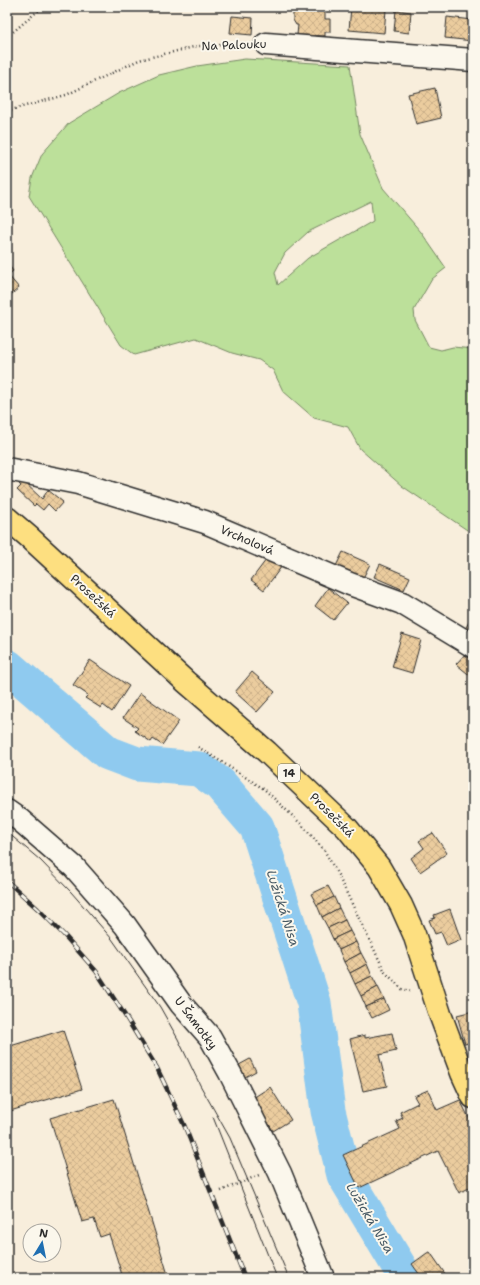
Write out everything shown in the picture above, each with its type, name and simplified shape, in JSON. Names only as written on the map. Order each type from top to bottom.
[{"type":"main road","name":"Prosečská","points":[[7,518],[186,682],[267,752],[347,828],[379,867],[401,905],[414,934],[440,1014],[462,1073],[473,1097]]},
{"type":"street","name":"Na Palouku","points":[[266,44],[473,60]]},
{"type":"street","name":"Vrcholová","points":[[7,469],[78,483],[205,522],[350,584],[402,603],[473,646]]},
{"type":"street","name":"U Šamotky","points":[[7,812],[20,820],[74,867],[126,925],[181,1004],[210,1037],[230,1073],[280,1173],[323,1278]]},
{"type":"path","points":[[7,37],[41,7]]},
{"type":"path","name":"Na Palouku","points":[[7,111],[66,95],[139,60],[198,46],[266,44]]},
{"type":"path","points":[[198,747],[264,789],[302,825],[324,850],[386,972],[402,989],[422,992],[432,988]]},
{"type":"green space","points":[[245,59],[350,65],[360,134],[383,188],[421,232],[446,268],[432,279],[414,310],[415,320],[429,347],[441,350],[453,347],[473,349],[473,534],[402,486],[360,449],[348,427],[314,418],[283,391],[273,370],[259,360],[232,353],[196,338],[134,355],[121,345],[29,196],[32,178],[42,154],[69,123],[119,93],[159,75],[197,66]],"holes":[[[371,201],[373,221],[308,258],[278,285],[275,272],[285,253],[308,232]]]},
{"type":"building","points":[[296,7],[325,8],[325,19],[330,19],[330,32],[325,32],[325,36],[297,35],[298,25],[296,25],[293,20],[293,12]]},
{"type":"building","points":[[351,7],[386,10],[384,33],[349,30]]},
{"type":"building","points":[[396,10],[411,12],[409,33],[394,31]]},
{"type":"building","points":[[232,16],[253,18],[252,35],[230,33]]},
{"type":"building","points":[[447,17],[473,20],[473,41],[445,38]]},
{"type":"building","points":[[435,88],[441,118],[416,124],[408,94]]},
{"type":"building","points":[[7,263],[13,271],[8,275],[19,288],[7,298]]},
{"type":"building","points":[[22,480],[42,499],[48,490],[63,502],[55,511],[48,504],[43,510],[36,504],[34,506],[17,490],[21,486],[18,483],[19,481]]},
{"type":"building","points":[[343,552],[370,564],[363,578],[336,566]]},
{"type":"building","points":[[269,556],[282,566],[264,590],[251,580]]},
{"type":"building","points":[[380,564],[410,577],[404,590],[374,577]]},
{"type":"building","points":[[328,588],[347,603],[333,620],[315,606]]},
{"type":"building","points":[[473,615],[473,633],[465,629]]},
{"type":"building","points":[[402,634],[421,640],[412,673],[392,667]]},
{"type":"building","points":[[467,652],[473,657],[473,678],[456,664]]},
{"type":"building","points":[[90,660],[129,686],[112,712],[103,705],[101,708],[85,698],[88,695],[73,685]]},
{"type":"building","points":[[252,672],[275,692],[257,712],[235,692]]},
{"type":"building","points":[[140,693],[179,721],[162,745],[153,739],[151,742],[135,731],[138,728],[123,718]]},
{"type":"building","points":[[433,833],[447,853],[420,872],[411,858],[424,848],[419,841]]},
{"type":"building","points":[[328,886],[334,897],[317,905],[311,894]]},
{"type":"building","points":[[334,897],[339,908],[322,917],[317,905]]},
{"type":"building","points":[[339,908],[345,920],[328,928],[322,917]]},
{"type":"building","points":[[450,909],[461,940],[447,946],[441,932],[435,934],[429,920],[435,918],[434,915]]},
{"type":"building","points":[[345,920],[350,931],[333,939],[328,928]]},
{"type":"building","points":[[350,931],[356,942],[339,950],[333,939]]},
{"type":"building","points":[[356,942],[361,953],[344,962],[339,950]]},
{"type":"building","points":[[361,953],[367,964],[350,973],[344,962]]},
{"type":"building","points":[[367,964],[372,976],[355,984],[350,973]]},
{"type":"building","points":[[372,976],[378,987],[361,996],[355,984]]},
{"type":"building","points":[[378,987],[384,999],[366,1007],[361,996]]},
{"type":"building","points":[[384,999],[389,1010],[372,1018],[366,1007]]},
{"type":"building","points":[[473,1011],[473,1042],[465,1044],[457,1015]]},
{"type":"building","points":[[63,1030],[82,1089],[7,1112],[7,1047]]},
{"type":"building","points":[[392,1033],[396,1051],[379,1055],[387,1086],[363,1091],[350,1039],[365,1035],[365,1038]]},
{"type":"building","points":[[250,1059],[256,1071],[245,1077],[239,1065]]},
{"type":"building","points":[[270,1087],[291,1120],[273,1131],[253,1098]]},
{"type":"building","points":[[428,1090],[437,1110],[460,1100],[473,1126],[473,1186],[459,1193],[438,1151],[359,1188],[343,1155],[400,1129],[396,1121],[403,1118],[400,1112],[418,1103],[414,1096]]},
{"type":"building","points":[[114,1099],[169,1278],[123,1278],[109,1234],[100,1237],[94,1219],[82,1222],[50,1118]]},
{"type":"building","points":[[430,1252],[448,1278],[422,1278],[412,1264]]},
{"type":"waterway","name":"Lužická Nisa","points":[[7,666],[108,753],[137,764],[199,769],[220,784],[257,827],[314,1003],[328,1111],[344,1175],[406,1278]]},
{"type":"tram line","points":[[7,832],[40,860],[71,892],[112,939],[160,1007],[178,1039],[200,1085],[230,1138],[289,1278]]},
{"type":"tram line","points":[[213,1117],[277,1278]]},
{"type":"railway","points":[[7,881],[64,935],[96,971],[157,1068],[185,1127],[245,1278]]}]
